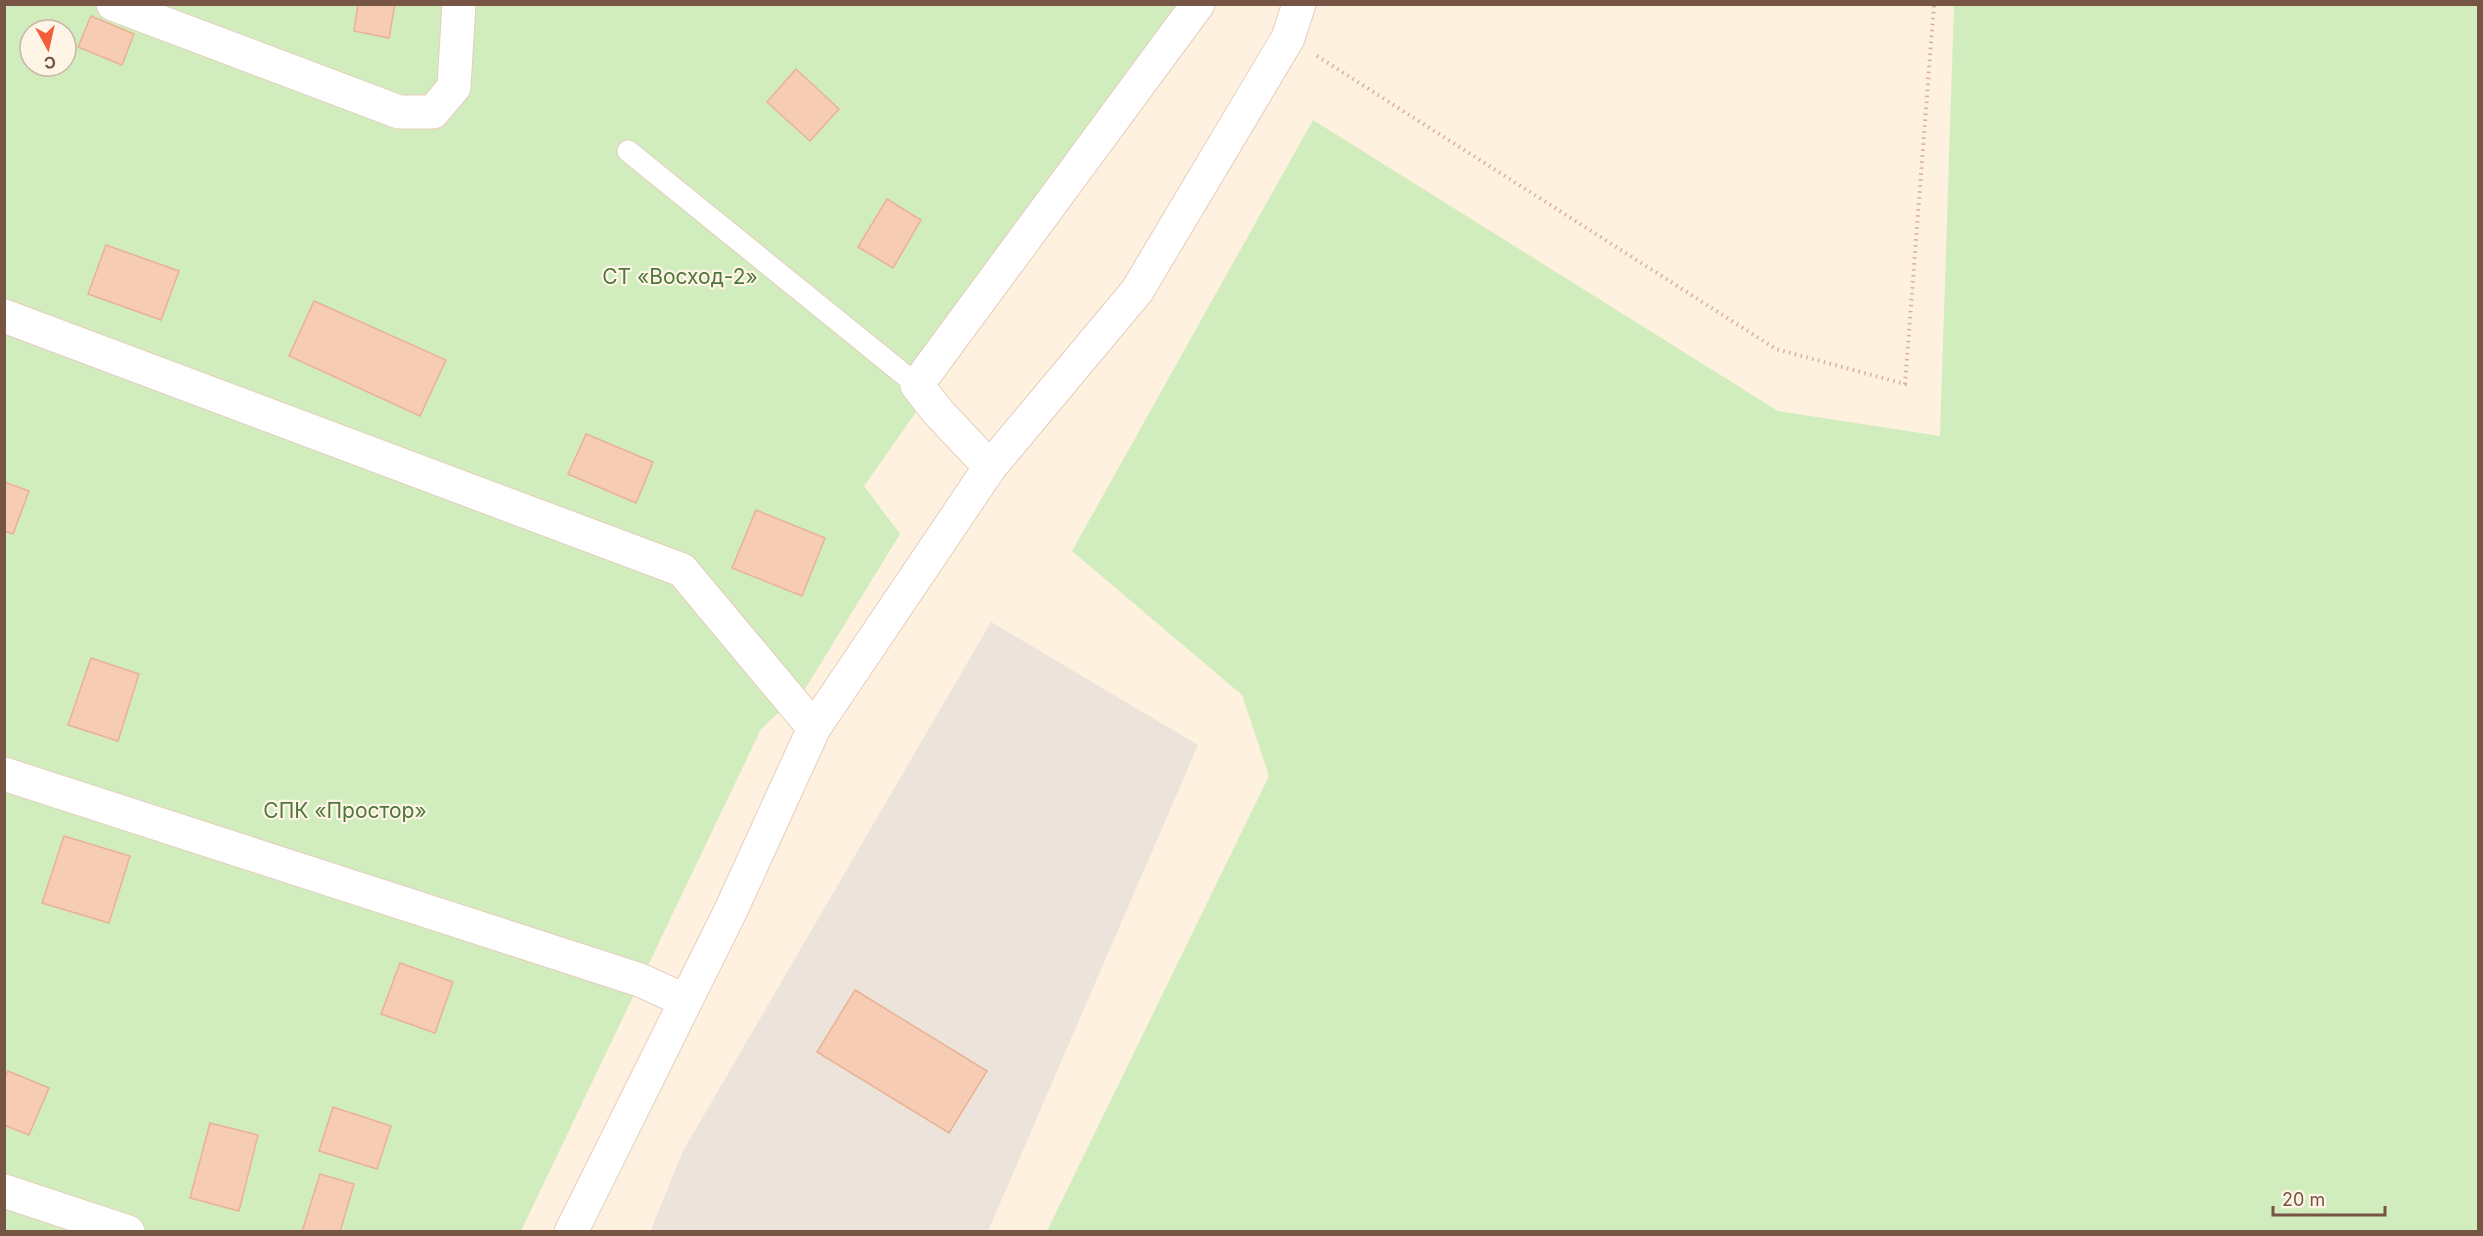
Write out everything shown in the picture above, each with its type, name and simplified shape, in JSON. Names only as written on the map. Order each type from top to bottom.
[{"type":"street","points":[[113,4],[399,112],[433,112],[454,87],[459,4]]},
{"type":"street","points":[[990,467],[938,412],[917,385],[1198,4]]},
{"type":"street","points":[[571,1232],[731,910],[814,728],[990,467],[1137,291],[1288,38],[1299,4]]},
{"type":"street","points":[[4,316],[682,570],[814,728]]},
{"type":"street","points":[[4,774],[640,980],[686,1001]]},
{"type":"street","points":[[4,1191],[128,1232]]},
{"type":"lane","points":[[628,151],[917,385]]},
{"type":"path","points":[[1288,38],[1776,349],[1905,384],[1934,4]]},
{"type":"shaded area","points":[[991,622],[1198,745],[988,1231],[650,1232],[683,1151]]},
{"type":"green space","points":[[5,5],[1203,5],[864,486],[900,534],[805,689],[761,729],[521,1231],[5,1232]]},
{"type":"green space","points":[[1954,5],[2478,5],[2478,1231],[1047,1231],[1269,776],[1242,695],[1072,551],[1313,120],[1778,411],[1940,436]]},
{"type":"building","points":[[358,4],[395,4],[389,38],[354,31]]},
{"type":"building","points":[[91,16],[134,34],[122,65],[78,47]]},
{"type":"building","points":[[796,69],[839,109],[810,141],[767,102]]},
{"type":"building","points":[[887,199],[921,220],[893,268],[858,247]]},
{"type":"building","points":[[106,245],[179,271],[161,320],[88,294]]},
{"type":"building","points":[[314,301],[446,360],[420,416],[289,356]]},
{"type":"building","points":[[586,434],[653,462],[636,503],[568,474]]},
{"type":"building","points":[[4,482],[29,491],[13,534],[4,531]]},
{"type":"building","points":[[756,510],[825,538],[802,596],[732,568]]},
{"type":"building","points":[[91,658],[139,674],[118,741],[68,725]]},
{"type":"building","points":[[64,836],[130,856],[109,923],[42,903]]},
{"type":"building","points":[[400,963],[453,982],[435,1033],[381,1014]]},
{"type":"building","points":[[855,990],[987,1071],[949,1133],[817,1052]]},
{"type":"building","points":[[8,1071],[49,1088],[29,1135],[4,1125],[4,1079]]},
{"type":"building","points":[[333,1107],[391,1126],[377,1169],[319,1151]]},
{"type":"building","points":[[210,1123],[258,1135],[239,1211],[190,1198]]},
{"type":"building","points":[[320,1174],[354,1184],[340,1232],[302,1232]]},
{"type":"park label","name":"СТ «Восход-2»","points":[[680,276]]},
{"type":"park label","name":"СПК «Простор»","points":[[345,810]]}]
